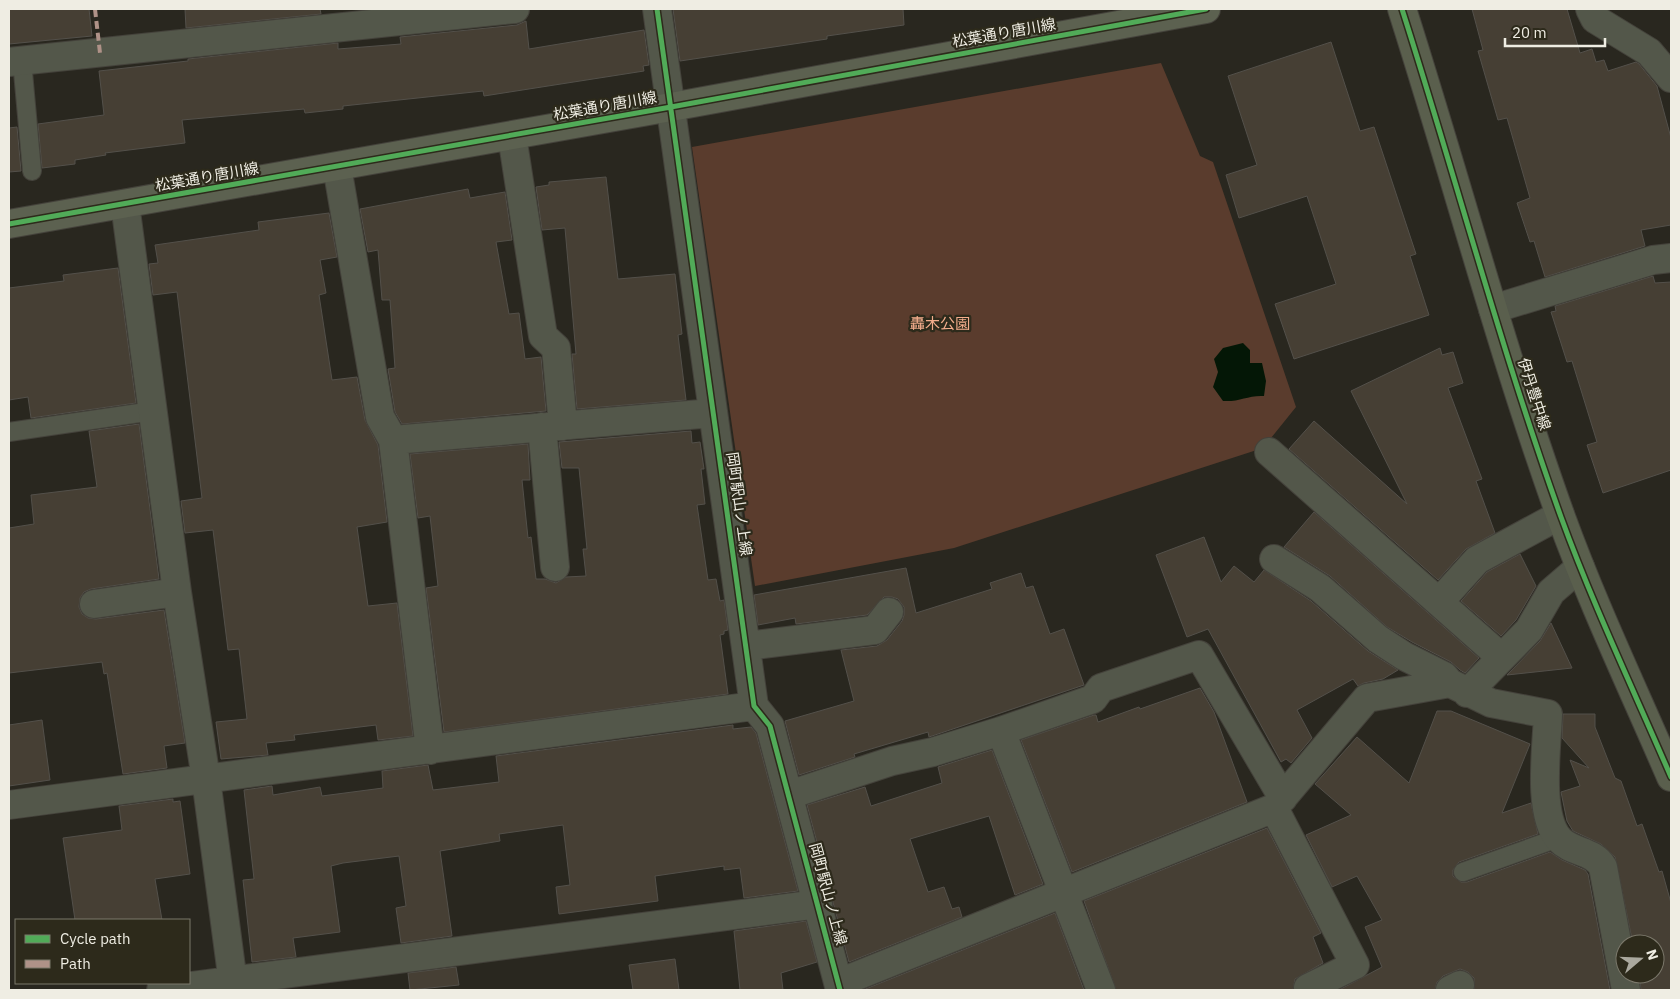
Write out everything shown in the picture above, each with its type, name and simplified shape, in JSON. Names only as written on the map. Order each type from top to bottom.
[{"type":"main road","name":"伊丹豊中線","points":[[1402,9],[1493,309],[1560,514],[1580,567],[1671,777]]},
{"type":"street","points":[[15,61],[515,9]]},
{"type":"street","name":"岡町駅山ノ上線","points":[[657,9],[754,706],[770,726],[839,987]]},
{"type":"street","name":"松葉通り唐川線","points":[[9,224],[512,136],[1206,9]]},
{"type":"street","points":[[1590,9],[1595,19],[1649,52],[1671,78]]},
{"type":"street","points":[[512,136],[544,336],[556,348],[553,426],[555,567]]},
{"type":"street","points":[[337,167],[380,417],[393,440],[430,750]]},
{"type":"street","points":[[125,204],[177,592],[206,779],[234,985]]},
{"type":"street","points":[[1493,309],[1653,260],[1671,258]]},
{"type":"street","points":[[393,440],[713,414]]},
{"type":"street","points":[[1269,452],[1440,601],[1501,657]]},
{"type":"street","points":[[1440,601],[1477,560],[1560,514]]},
{"type":"street","points":[[1274,559],[1320,588],[1378,639],[1404,656],[1444,676],[1458,688],[1491,703],[1548,714],[1544,798],[1558,838],[1574,849],[1594,856],[1603,867],[1626,990]]},
{"type":"street","points":[[839,987],[1278,803],[1367,698],[1458,688],[1501,657],[1529,630],[1551,592],[1580,567]]},
{"type":"street","points":[[94,604],[177,592]]},
{"type":"street","points":[[747,646],[875,630],[889,612]]},
{"type":"street","points":[[789,796],[892,761],[933,752],[1001,731],[1092,699],[1101,688],[1199,654],[1278,803],[1354,965],[1307,990]]},
{"type":"street","points":[[9,804],[754,706]]},
{"type":"street","points":[[1001,731],[1101,990]]},
{"type":"street","points":[[162,990],[234,985],[818,904]]},
{"type":"lane","points":[[15,61],[32,171]]},
{"type":"lane","points":[[9,432],[153,411]]},
{"type":"lane","points":[[1464,872],[1558,838]]},
{"type":"green space","name":"轟木公園","points":[[1161,63],[1200,156],[1213,162],[1296,407],[1263,448],[954,548],[755,586],[692,147]]},
{"type":"shaded area","points":[[1243,343],[1250,350],[1250,363],[1262,363],[1266,381],[1264,396],[1223,401],[1213,387],[1218,372],[1214,359],[1223,348]]},
{"type":"building","points":[[9,9],[89,9],[92,36],[9,44]]},
{"type":"building","points":[[185,9],[320,9],[321,14],[186,28]]},
{"type":"building","points":[[673,9],[903,9],[904,25],[827,36],[827,39],[680,61]]},
{"type":"building","points":[[1472,9],[1567,9],[1580,53],[1592,49],[1596,62],[1604,60],[1608,71],[1636,62],[1639,64],[1657,86],[1671,138],[1671,225],[1641,230],[1645,246],[1545,277],[1534,241],[1530,242],[1517,203],[1530,198],[1507,118],[1498,120],[1478,51],[1483,50]]},
{"type":"building","points":[[526,21],[529,49],[644,30],[649,65],[643,66],[644,71],[484,96],[483,91],[343,106],[343,109],[305,113],[304,109],[182,120],[185,143],[105,153],[106,155],[75,160],[75,164],[42,168],[38,124],[104,115],[99,71],[188,61],[188,59],[338,43],[338,49],[401,44],[400,37],[517,25]]},
{"type":"building","points":[[1331,42],[1360,131],[1374,127],[1416,254],[1410,256],[1429,315],[1294,359],[1275,304],[1336,284],[1307,196],[1239,218],[1226,175],[1257,165],[1228,76]]},
{"type":"building","points":[[17,127],[21,171],[9,172],[9,128]]},
{"type":"building","points":[[606,177],[618,279],[675,274],[682,334],[678,335],[686,400],[577,409],[572,354],[576,354],[565,228],[542,230],[536,187],[549,185],[549,182]]},
{"type":"building","points":[[468,189],[470,198],[505,192],[512,240],[496,242],[509,314],[519,313],[525,359],[541,357],[546,411],[402,424],[395,412],[388,369],[395,368],[390,300],[382,300],[378,250],[368,252],[360,209]]},
{"type":"building","points":[[329,213],[337,257],[320,260],[326,293],[319,295],[332,380],[357,377],[365,420],[378,445],[387,522],[357,527],[368,606],[397,603],[413,736],[378,740],[376,725],[294,735],[295,740],[266,743],[268,755],[221,759],[216,722],[247,719],[239,649],[228,650],[213,530],[185,533],[181,501],[202,498],[177,292],[153,295],[149,264],[158,263],[155,245],[259,230],[258,222]]},
{"type":"building","points":[[118,268],[136,403],[31,418],[28,397],[9,400],[9,288],[64,281],[63,275]]},
{"type":"building","points":[[1653,276],[1655,283],[1671,282],[1671,470],[1603,493],[1587,445],[1597,442],[1572,361],[1567,362],[1551,312],[1556,311],[1555,306]]},
{"type":"building","points":[[1440,348],[1442,355],[1453,352],[1463,383],[1448,388],[1482,479],[1476,481],[1495,533],[1466,549],[1438,580],[1289,449],[1314,421],[1407,504],[1351,391]]},
{"type":"building","points":[[139,424],[159,579],[91,589],[84,592],[80,598],[79,607],[82,614],[88,618],[96,619],[164,610],[185,743],[164,746],[167,768],[123,774],[107,673],[104,674],[102,662],[9,673],[9,528],[34,524],[31,495],[97,487],[89,431]]},
{"type":"building","points":[[691,431],[692,443],[700,442],[704,469],[701,469],[705,504],[697,505],[708,580],[716,579],[720,601],[724,600],[728,630],[720,635],[728,694],[444,732],[426,588],[438,586],[430,516],[418,518],[410,454],[528,444],[530,480],[522,480],[528,538],[531,537],[536,579],[545,579],[556,583],[566,577],[586,576],[583,549],[587,549],[579,468],[562,468],[559,442]]},
{"type":"building","points":[[1314,512],[1479,658],[1465,673],[1451,662],[1387,627],[1330,576],[1284,547]]},
{"type":"building","points":[[1204,537],[1221,582],[1234,566],[1254,582],[1264,570],[1311,601],[1368,651],[1398,670],[1383,679],[1358,686],[1353,679],[1297,710],[1312,738],[1291,763],[1286,759],[1281,762],[1208,629],[1187,637],[1156,555]]},
{"type":"building","points":[[1520,554],[1536,586],[1516,620],[1501,636],[1461,601],[1487,572]]},
{"type":"building","points":[[906,568],[916,613],[992,589],[990,583],[1021,573],[1026,588],[1033,586],[1050,634],[1064,629],[1084,685],[929,737],[928,732],[854,754],[855,757],[799,775],[785,721],[854,701],[841,650],[877,646],[887,640],[902,621],[904,607],[898,599],[884,597],[867,615],[796,624],[795,618],[758,625],[754,595]]},
{"type":"building","points":[[1551,623],[1572,668],[1507,675],[1540,641]]},
{"type":"building","points":[[1200,688],[1214,712],[1247,802],[1072,872],[1021,740],[1094,715],[1096,715],[1098,722]]},
{"type":"building","points":[[1437,711],[1451,711],[1530,744],[1502,813],[1531,803],[1538,834],[1459,862],[1453,870],[1453,876],[1461,882],[1467,882],[1550,852],[1562,860],[1585,870],[1588,874],[1610,990],[1474,990],[1474,978],[1468,972],[1460,969],[1443,976],[1437,982],[1435,990],[1339,990],[1382,967],[1365,927],[1382,920],[1357,876],[1332,887],[1306,835],[1351,815],[1315,784],[1357,737],[1409,783]]},
{"type":"building","points":[[1563,714],[1595,714],[1595,727],[1615,778],[1621,781],[1637,826],[1642,824],[1659,872],[1662,871],[1671,903],[1671,990],[1641,990],[1640,984],[1665,984],[1665,934],[1631,934],[1615,857],[1601,844],[1573,831],[1567,821],[1561,792],[1580,786],[1570,760],[1589,768],[1562,738]]},
{"type":"building","points":[[42,720],[50,780],[9,786],[9,725]]},
{"type":"building","points":[[733,725],[733,729],[751,727],[756,733],[798,891],[744,898],[740,868],[724,870],[724,866],[655,876],[658,901],[559,914],[556,887],[570,885],[563,825],[499,834],[500,841],[440,851],[452,936],[401,943],[396,908],[406,906],[399,856],[343,863],[331,866],[340,932],[293,938],[296,957],[252,962],[243,880],[254,879],[244,790],[272,786],[273,795],[320,787],[322,796],[383,788],[382,771],[428,765],[433,790],[499,782],[496,756]]},
{"type":"building","points":[[992,750],[1043,884],[1015,895],[989,816],[910,839],[928,892],[944,887],[952,909],[959,907],[962,917],[849,962],[807,805],[865,787],[871,806],[942,783],[938,767]]},
{"type":"building","points":[[173,799],[173,802],[180,801],[190,874],[155,879],[162,919],[75,919],[63,838],[122,830],[119,806]]},
{"type":"building","points":[[1267,828],[1321,933],[1313,937],[1323,963],[1295,979],[1293,990],[1116,990],[1084,901]]},
{"type":"building","points":[[1055,913],[1084,990],[863,990]]},
{"type":"building","points":[[806,921],[817,962],[781,973],[783,990],[740,990],[734,931]]},
{"type":"building","points":[[675,959],[679,990],[633,990],[629,965]]},
{"type":"building","points":[[456,967],[459,985],[410,990],[408,973]]},
{"type":"marked path","points":[[95,9],[100,53]]},
{"type":"cycle path","points":[[657,9],[754,706],[770,726],[840,990]]},
{"type":"cycle path","points":[[9,224],[671,107],[1206,9]]},
{"type":"cycle path","points":[[1402,9],[1518,391],[1561,517],[1600,615],[1671,777]]}]
